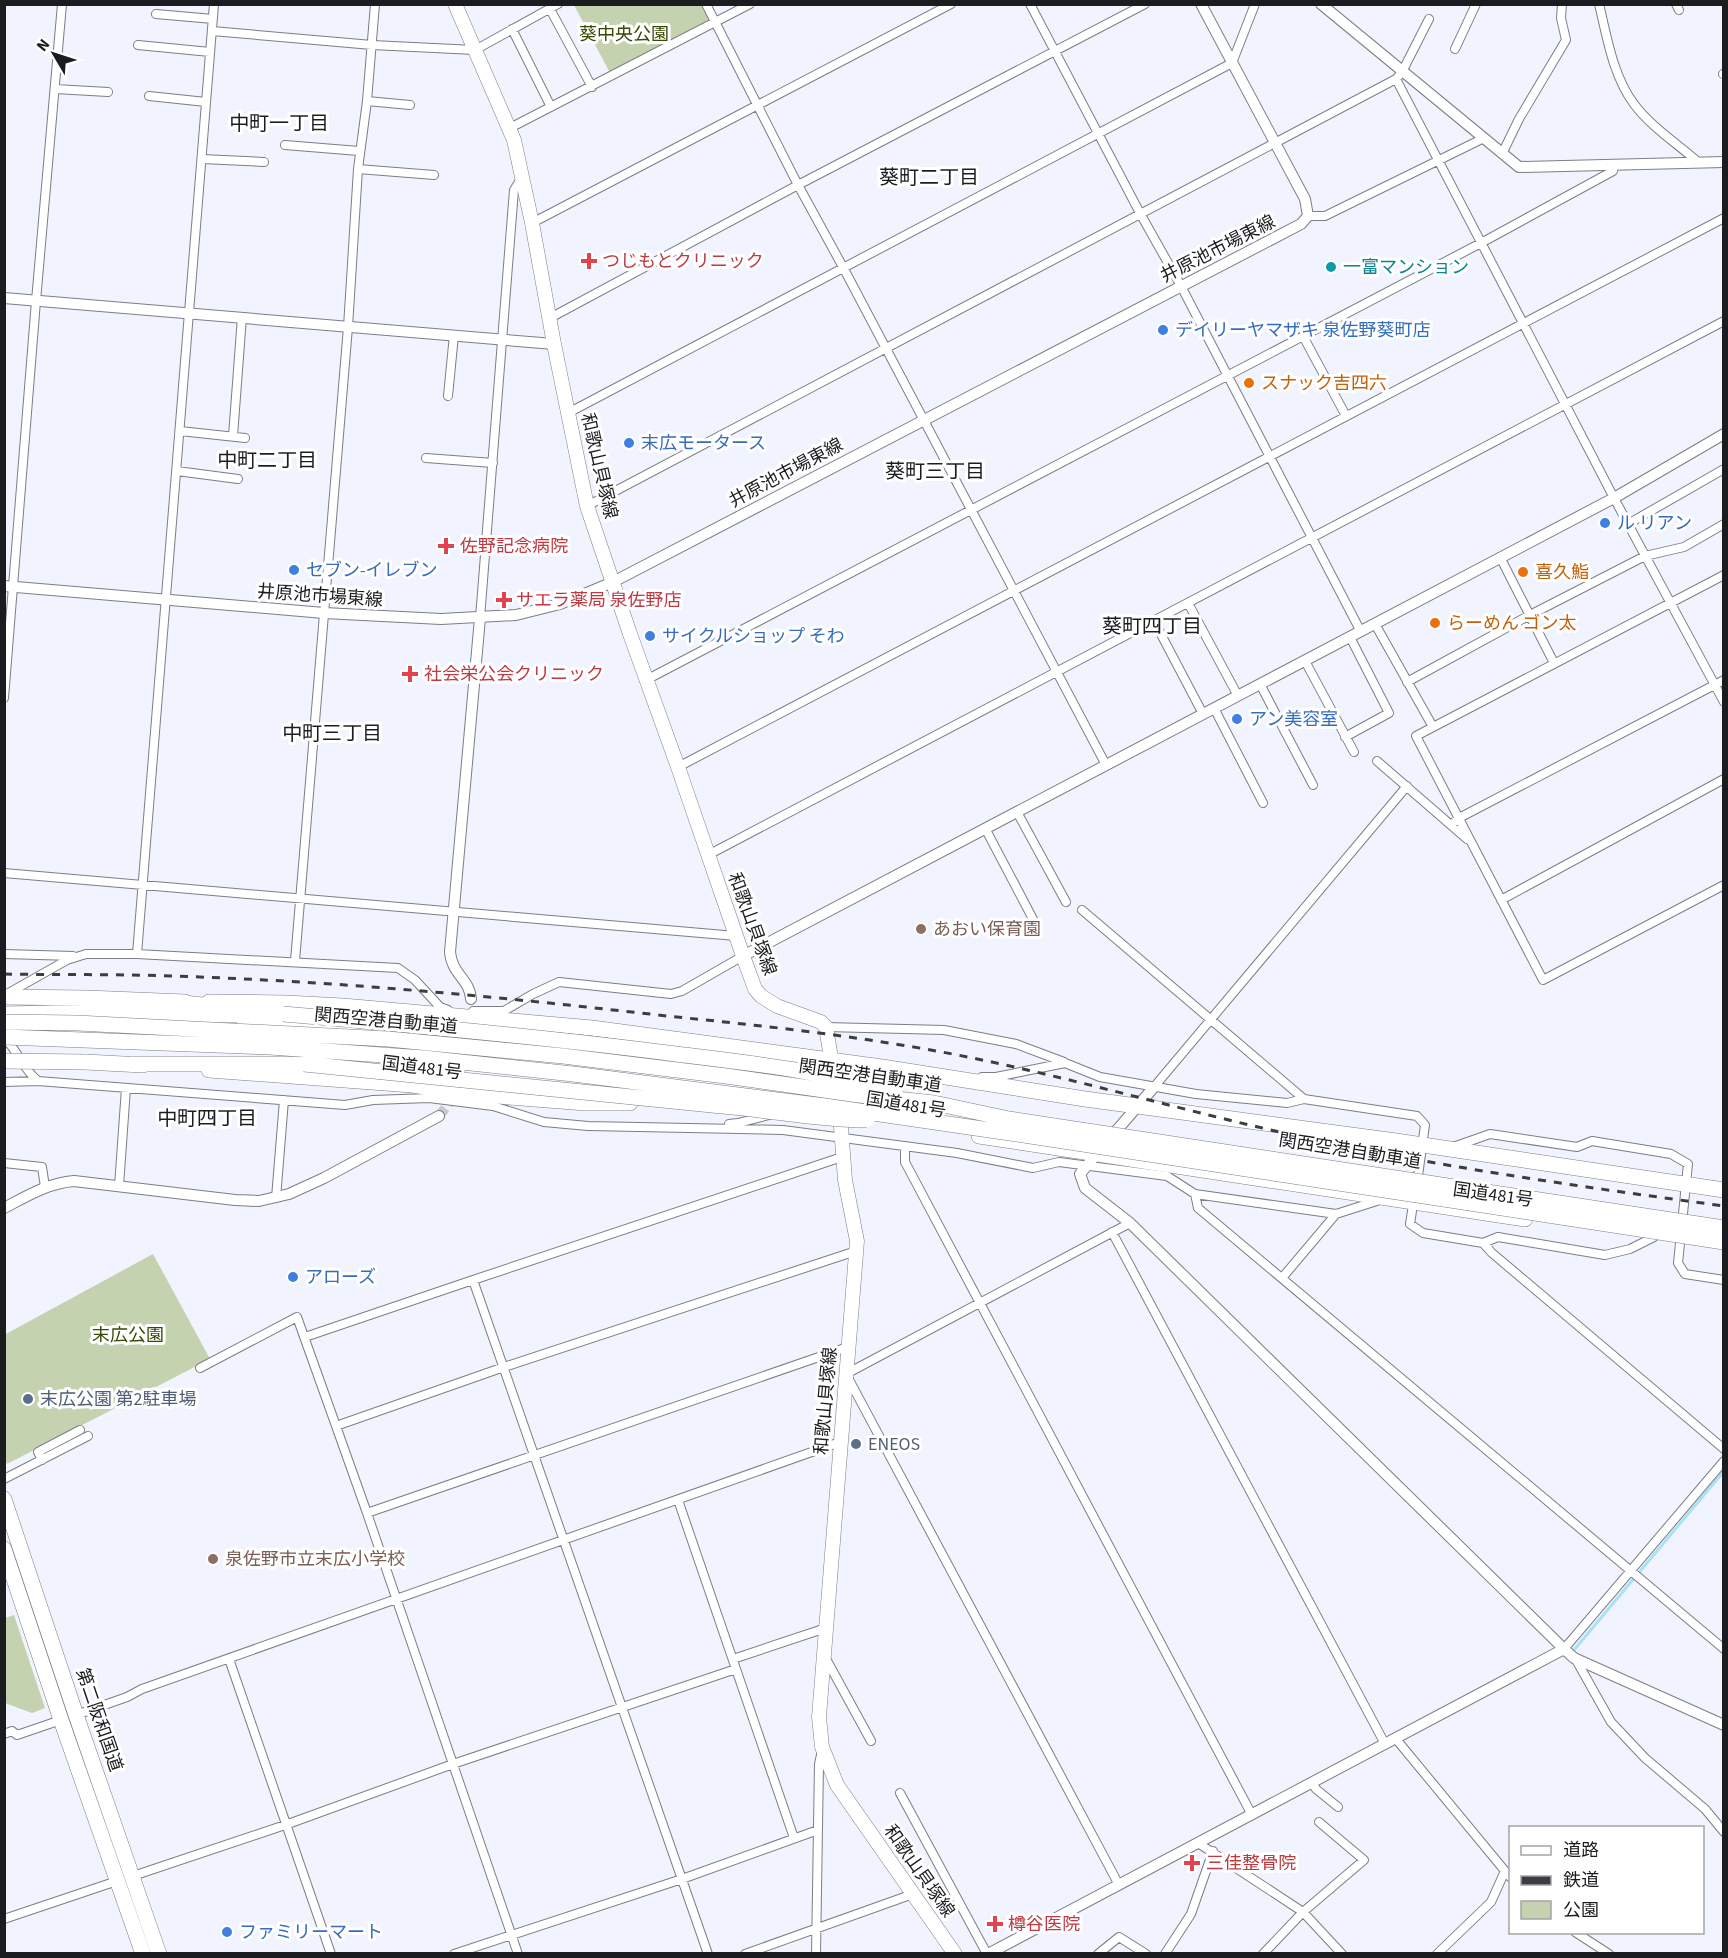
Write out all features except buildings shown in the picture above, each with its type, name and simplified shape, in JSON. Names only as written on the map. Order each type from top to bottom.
[{"type":"highway","name":"国道481号","points":[[4,996],[151,1002],[172,1009],[286,1003],[592,1028],[946,1077],[1085,1099],[1449,1148],[1722,1189]]},
{"type":"highway","points":[[4,1014],[172,1009],[283,1014],[560,1039],[752,1063],[868,1084],[934,1103]]},
{"type":"highway","points":[[172,1009],[300,1025],[587,1052],[730,1047]]},
{"type":"highway","name":"関西空港自動車道","points":[[4,1023],[88,1023],[388,1039],[563,1056],[934,1103],[1009,1119],[1724,1228]]},
{"type":"highway","points":[[6,1041],[69,1041],[295,1053],[596,1081],[741,1101]]},
{"type":"highway","name":"関西空港自動車道","points":[[6,1041],[173,1042],[424,1058],[694,1088],[924,1120],[1724,1242]]},
{"type":"highway","points":[[182,1046],[304,1064],[577,1093],[760,1109],[840,1120],[924,1120]]},
{"type":"highway","name":"国道481号","points":[[4,1061],[131,1064],[401,1084],[471,1094],[586,1103],[741,1101],[840,1114],[1092,1160],[1414,1203],[1724,1248]]},
{"type":"highway","points":[[131,1064],[304,1064]]},
{"type":"highway","name":"第二阪和国道","points":[[4,1499],[117,1881],[142,1953]]},
{"type":"highway","name":"第二阪和国道","points":[[4,1549],[68,1717],[133,1876],[159,1953]]},
{"type":"main road","name":"和歌山貝塚線","points":[[455,4],[514,140],[587,506],[743,956],[755,989],[761,996],[777,1006],[821,1022],[826,1027],[840,1114],[842,1157],[857,1241],[819,1717],[822,1748],[837,1785],[955,1953]]},
{"type":"street","points":[[4,698],[9,587],[62,4]]},
{"type":"street","points":[[137,954],[214,4]]},
{"type":"street","points":[[295,962],[348,327],[359,151],[367,101],[375,4]]},
{"type":"street","points":[[706,4],[798,185],[1106,765]]},
{"type":"street","points":[[508,129],[750,4]]},
{"type":"street","points":[[532,223],[951,4]]},
{"type":"street","points":[[1030,4],[1181,286],[1311,538],[1389,713],[1345,736]]},
{"type":"street","points":[[550,318],[798,185],[1145,4]]},
{"type":"street","points":[[1201,4],[1305,199],[1308,216],[1325,216],[1438,162],[1482,138]]},
{"type":"street","points":[[568,413],[1232,63],[1255,4]]},
{"type":"street","points":[[1321,4],[1399,76],[1515,165],[1525,168],[1724,162]]},
{"type":"street","points":[[1455,49],[1476,4]]},
{"type":"street","points":[[1502,154],[1519,119],[1566,40],[1561,18],[1562,4]]},
{"type":"street","points":[[1599,4],[1612,58],[1634,104],[1651,122],[1699,163]]},
{"type":"street","points":[[212,31],[372,45],[475,50],[554,7],[592,87]]},
{"type":"street","points":[[156,14],[213,19]]},
{"type":"street","points":[[587,506],[1141,215],[1399,76],[1429,19]]},
{"type":"street","points":[[512,29],[551,106]]},
{"type":"street","points":[[138,45],[210,52]]},
{"type":"street","points":[[1399,76],[1438,162],[1724,702]]},
{"type":"street","points":[[55,89],[108,92]]},
{"type":"street","points":[[149,96],[206,102]]},
{"type":"street","points":[[367,101],[410,105]]},
{"type":"street","points":[[285,145],[359,151]]},
{"type":"street","points":[[202,159],[264,162]]},
{"type":"street","points":[[646,680],[1481,243],[1613,171],[1614,165]]},
{"type":"street","points":[[358,169],[434,175]]},
{"type":"street","points":[[471,999],[470,991],[451,964],[450,952],[480,618],[514,190],[523,176]]},
{"type":"street","name":"井原池市場東線","points":[[9,587],[324,613],[441,619],[516,615],[540,609],[613,582],[1301,224],[1308,216]]},
{"type":"street","points":[[678,767],[1724,218]]},
{"type":"street","points":[[4,298],[554,344]]},
{"type":"street","points":[[233,436],[242,317]]},
{"type":"street","points":[[708,855],[1724,321]]},
{"type":"street","points":[[448,396],[454,335]]},
{"type":"street","points":[[1303,336],[1346,416]]},
{"type":"street","points":[[180,431],[245,438]]},
{"type":"street","points":[[4,996],[67,960],[86,954],[137,954],[398,968],[415,980],[440,1007],[450,1011],[504,1011],[559,982],[671,994],[682,991],[743,956],[1614,498],[1724,434]]},
{"type":"street","points":[[426,458],[493,463]]},
{"type":"street","points":[[1628,524],[1724,469]]},
{"type":"street","points":[[177,471],[238,479]]},
{"type":"street","points":[[1407,682],[1645,556],[1684,547],[1724,524]]},
{"type":"street","points":[[1500,557],[1554,663]]},
{"type":"street","points":[[1724,574],[1416,736],[1543,980],[1724,885]]},
{"type":"street","points":[[1188,603],[1238,696]]},
{"type":"street","points":[[1154,621],[1203,714]]},
{"type":"street","points":[[1375,624],[1433,727]]},
{"type":"street","points":[[1305,661],[1354,752]]},
{"type":"street","points":[[1451,825],[1459,818],[1724,680]]},
{"type":"street","points":[[1260,684],[1313,785]]},
{"type":"street","points":[[1214,708],[1263,804]]},
{"type":"street","points":[[1377,761],[1472,843]]},
{"type":"street","points":[[1501,900],[1724,780]]},
{"type":"street","points":[[1407,786],[1080,1174],[1085,1188],[1130,1223],[1574,1658],[1611,1722],[1645,1758],[1705,1809],[1723,1829]]},
{"type":"street","points":[[1017,812],[1066,902]]},
{"type":"street","points":[[985,828],[1034,921]]},
{"type":"street","points":[[4,873],[736,936]]},
{"type":"street","points":[[1082,910],[1304,1099]]},
{"type":"street","points":[[4,954],[79,957]]},
{"type":"street","points":[[826,1027],[945,1030],[1016,1044],[1100,1077],[1154,1087],[1287,1103],[1304,1099],[1417,1116],[1425,1125],[1410,1224],[1423,1233],[1483,1243],[1498,1237],[1605,1255],[1629,1249],[1654,1237]]},
{"type":"street","points":[[6,1041],[19,1055],[28,1073],[38,1081]]},
{"type":"street","points":[[946,1077],[996,1077],[1065,1063]]},
{"type":"street","points":[[4,1082],[38,1081],[345,1105],[373,1100],[429,1098],[493,1106],[544,1122],[588,1126],[783,1130],[957,1153],[1033,1168],[1059,1162],[1092,1160],[1167,1176],[1195,1194],[1336,1215],[1384,1199]]},
{"type":"street","points":[[118,1186],[126,1088]]},
{"type":"street","points":[[276,1198],[284,1100]]},
{"type":"street","points":[[651,1126],[738,1123],[795,1107]]},
{"type":"street","points":[[4,1208],[45,1186],[74,1181],[259,1202],[276,1198],[324,1178],[439,1116]]},
{"type":"street","points":[[1449,1148],[1490,1134],[1577,1147],[1592,1141],[1671,1154],[1688,1164],[1688,1184],[1678,1263],[1685,1274],[1724,1280]]},
{"type":"street","points":[[905,1146],[905,1162],[1252,1815]]},
{"type":"street","points":[[305,1337],[842,1157]]},
{"type":"street","points":[[4,1163],[42,1167],[45,1186]]},
{"type":"street","points":[[1195,1194],[1198,1208],[1724,1649]]},
{"type":"street","points":[[1282,1278],[1336,1215]]},
{"type":"street","points":[[1119,1885],[846,1374],[1130,1223]]},
{"type":"street","points":[[1112,1232],[1385,1744]]},
{"type":"street","points":[[1483,1243],[1724,1449]]},
{"type":"street","points":[[336,1426],[504,1367],[850,1253],[856,1253]]},
{"type":"street","points":[[473,1280],[708,1953]]},
{"type":"street","points":[[200,1368],[297,1317],[518,1953]]},
{"type":"street","points":[[367,1513],[842,1349],[848,1349]]},
{"type":"street","points":[[42,1460],[38,1452],[80,1430]]},
{"type":"street","points":[[4,1479],[88,1436]]},
{"type":"street","points":[[4,1734],[12,1731],[18,1735],[127,1697],[142,1689],[840,1442]]},
{"type":"street","points":[[900,1793],[988,1953],[1396,1739],[1564,1648],[1724,1461]]},
{"type":"street","points":[[678,1500],[794,1838]]},
{"type":"street","points":[[733,1659],[826,1628]]},
{"type":"street","points":[[824,1655],[871,1741]]},
{"type":"street","points":[[1574,1658],[1724,1725]]},
{"type":"street","points":[[229,1659],[331,1953]]},
{"type":"street","points":[[133,1876],[288,1824],[453,1764],[736,1669]]},
{"type":"street","points":[[1588,1681],[1599,1669]]},
{"type":"street","points":[[1396,1739],[1508,1874],[1491,1902],[1437,1953]]},
{"type":"street","points":[[816,1953],[819,1764],[822,1748]]},
{"type":"street","points":[[1312,1783],[1338,1808]]},
{"type":"street","points":[[1263,1953],[1303,1912],[1364,1860],[1319,1822]]},
{"type":"street","points":[[454,1953],[682,1879],[818,1830]]},
{"type":"street","points":[[1198,1843],[1303,1912],[1342,1953]]},
{"type":"street","points":[[1165,1953],[1191,1914],[1213,1851]]},
{"type":"street","points":[[4,1919],[117,1881]]},
{"type":"street","points":[[745,1953],[913,1894]]},
{"type":"street","points":[[1578,1934],[1609,1953]]},
{"type":"street","points":[[1098,1953],[1119,1937],[1146,1953]]},
{"type":"green space","name":"葵中央公園","points":[[574,5],[701,5],[710,21],[610,73]]},
{"type":"green space","name":"末広公園","points":[[153,1254],[210,1359],[7,1464],[4,1456],[4,1335]]},
{"type":"green space","points":[[14,1615],[45,1708],[32,1713],[5,1703],[5,1618]]},
{"type":"waterway","points":[[1574,1650],[1724,1471]]},
{"type":"tunnel","points":[[439,1116],[457,1094],[465,1040]]},
{"type":"railway","points":[[4,974],[233,978],[357,986],[543,1002],[842,1036],[991,1062],[1258,1127],[1373,1152],[1548,1181],[1724,1206]]},
{"type":"place","name":"つじもとクリニック","points":[[589,261]]},
{"type":"place","name":"一富マンション","points":[[1331,267]]},
{"type":"place","name":"デイリーヤマザキ 泉佐野葵町店","points":[[1163,330]]},
{"type":"place","name":"スナック吉四六","points":[[1249,383]]},
{"type":"place","name":"末広モータース","points":[[629,443]]},
{"type":"place","name":"ル リアン","points":[[1605,523]]},
{"type":"place","name":"佐野記念病院","points":[[446,546]]},
{"type":"place","name":"セブン-イレブン","points":[[294,570]]},
{"type":"place","name":"喜久鮨","points":[[1523,572]]},
{"type":"place","name":"サエラ薬局 泉佐野店","points":[[504,600]]},
{"type":"place","name":"らーめん ゴン太","points":[[1435,623]]},
{"type":"place","name":"サイクルショップ そわ","points":[[650,636]]},
{"type":"place","name":"社会栄公会クリニック","points":[[410,674]]},
{"type":"place","name":"アン美容室","points":[[1237,719]]},
{"type":"place","name":"あおい保育園","points":[[921,929]]},
{"type":"place","name":"アローズ","points":[[293,1277]]},
{"type":"place","name":"末広公園 第2駐車場","points":[[28,1399]]},
{"type":"place","name":"ENEOS","points":[[856,1444]]},
{"type":"place","name":"泉佐野市立末広小学校","points":[[213,1559]]},
{"type":"place","name":"三佳整骨院","points":[[1192,1863]]},
{"type":"place","name":"樽谷医院","points":[[995,1924]]},
{"type":"place","name":"ファミリーマート","points":[[227,1932]]},
{"type":"district","name":"中町一丁目","points":[[279,124]]},
{"type":"district","name":"葵町二丁目","points":[[929,178]]},
{"type":"district","name":"中町二丁目","points":[[267,461]]},
{"type":"district","name":"葵町三丁目","points":[[935,472]]},
{"type":"district","name":"葵町四丁目","points":[[1152,627]]},
{"type":"district","name":"中町三丁目","points":[[332,734]]},
{"type":"district","name":"中町四丁目","points":[[207,1119]]}]
